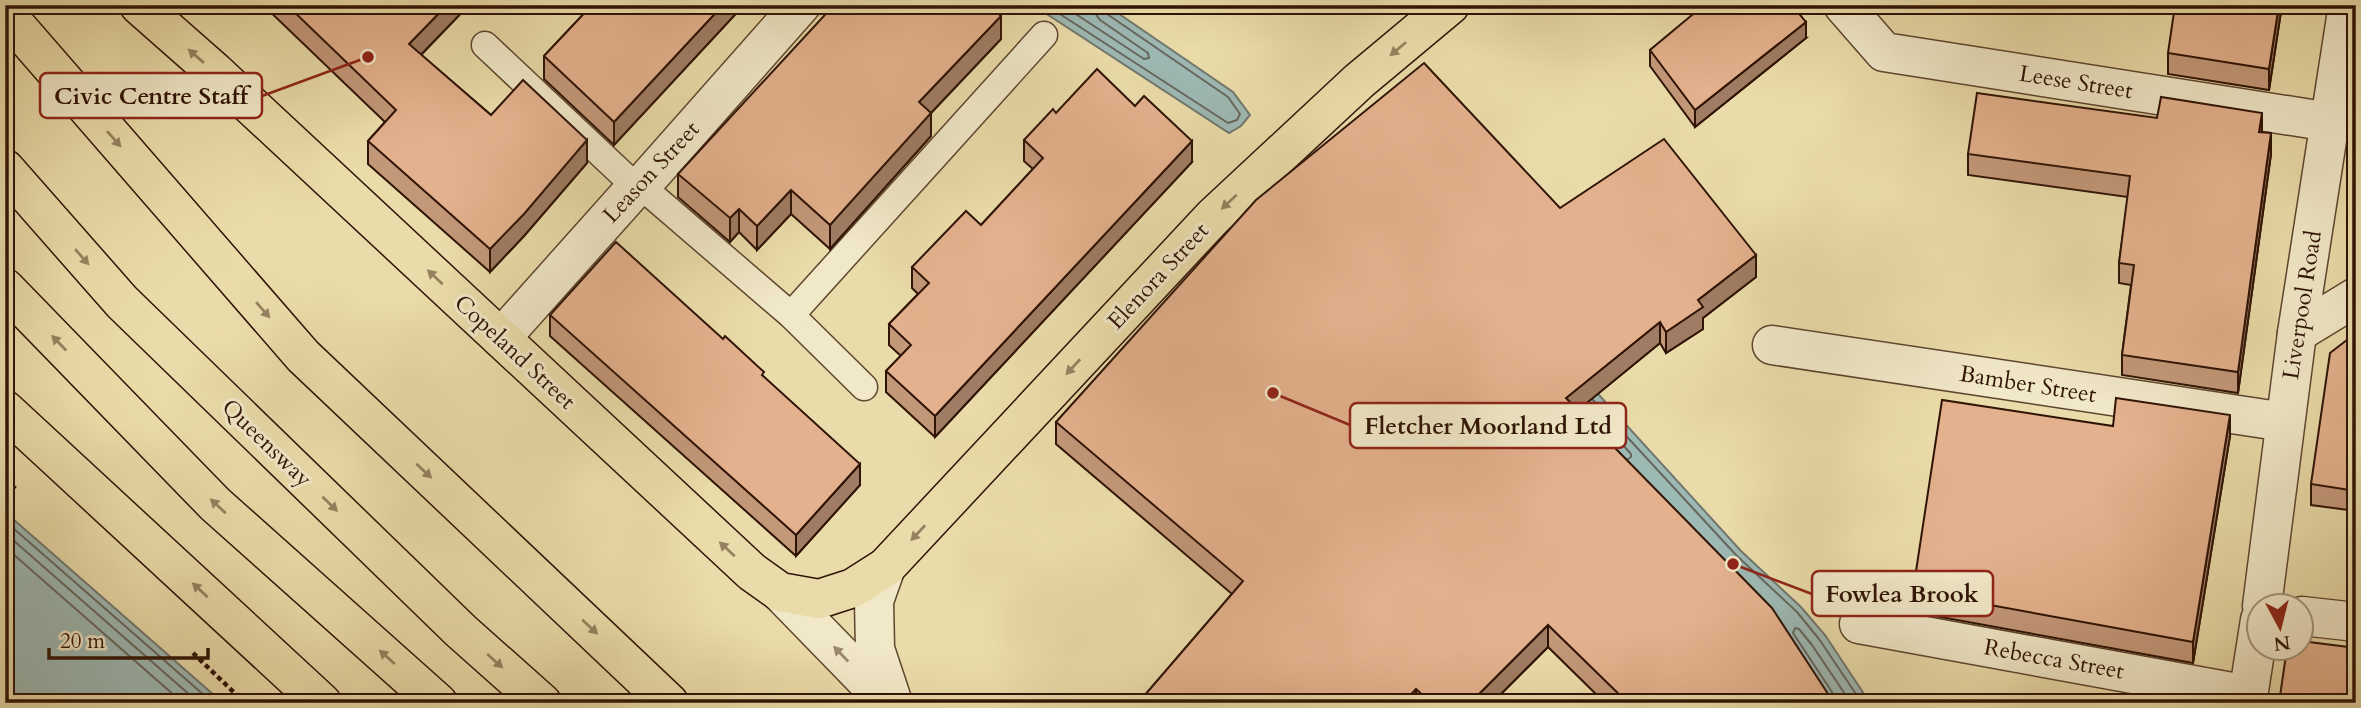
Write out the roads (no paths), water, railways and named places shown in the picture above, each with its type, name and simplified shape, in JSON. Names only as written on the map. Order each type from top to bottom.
[{"type":"main road","name":"Copeland Street","points":[[139,5],[215,72],[752,572],[780,592]]},
{"type":"main road","name":"Elenora Street","points":[[780,592],[819,599],[853,588],[886,567],[1213,217],[1359,81],[1450,5]]},
{"type":"main road","points":[[5,13],[303,356],[669,703]]},
{"type":"main road","points":[[5,157],[54,224]]},
{"type":"main road","name":"Queensway","points":[[5,169],[122,302],[451,621],[542,703]]},
{"type":"main road","points":[[5,288],[215,504],[438,703]]},
{"type":"main road","points":[[5,410],[322,703]]},
{"type":"street","name":"Leason Street","points":[[500,338],[801,5]]},
{"type":"street","name":"Leese Street","points":[[1843,5],[1884,52],[2330,122]]},
{"type":"street","name":"Liverpool Road","points":[[2264,592],[2297,333],[2348,5]]},
{"type":"street","points":[[2297,333],[2356,297]]},
{"type":"street","name":"Bamber Street","points":[[1772,345],[2285,422]]},
{"type":"street","name":"Elenora Street","points":[[886,567],[874,601],[875,649],[891,703]]},
{"type":"street","name":"Copeland Street","points":[[780,592],[891,703]]},
{"type":"street","points":[[2316,617],[2356,622]]},
{"type":"street","name":"Rebecca Street","points":[[1859,624],[2248,699]]},
{"type":"street","points":[[2248,699],[2253,662]]},
{"type":"lane","points":[[791,315],[1044,35]]},
{"type":"lane","points":[[485,45],[638,187],[791,315],[864,387]]},
{"type":"water","points":[[1033,5],[1106,5],[1233,92],[1250,115],[1241,126],[1229,133]]},
{"type":"water","points":[[1438,256],[1589,384],[1741,551],[1801,607],[1825,635],[1870,703],[1820,703]]},
{"type":"water","points":[[5,512],[223,703],[15,703],[5,698]]},
{"type":"place","name":"Civic Centre Staff","points":[[368,57]]},
{"type":"place","name":"Fletcher Moorland Ltd","points":[[1273,393]]},
{"type":"place","name":"Fowlea Brook","points":[[1733,564]]}]
